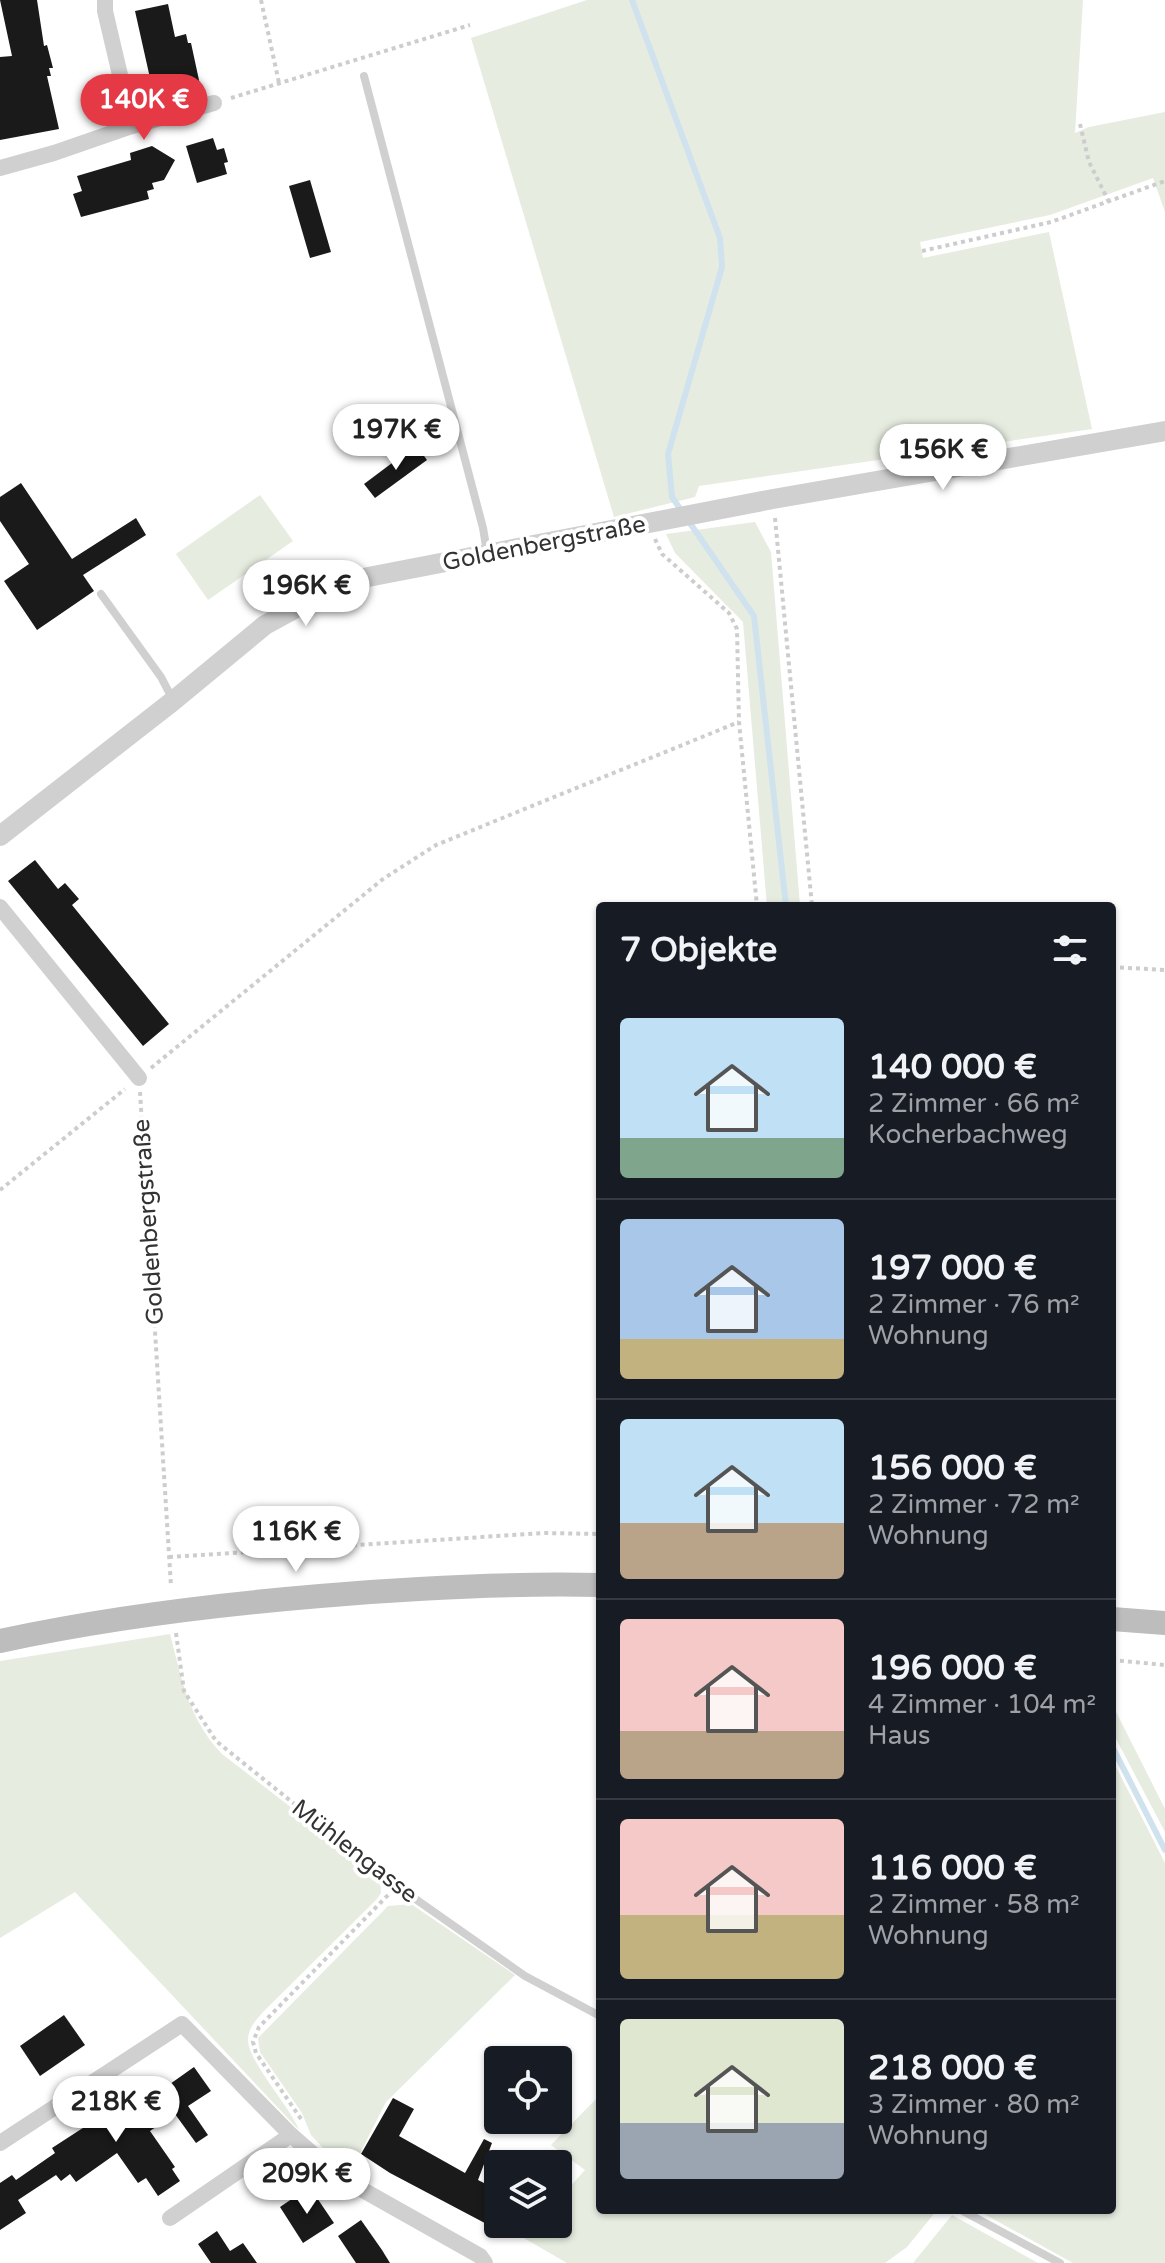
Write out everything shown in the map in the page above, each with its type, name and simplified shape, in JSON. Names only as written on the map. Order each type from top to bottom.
[{"type":"main road","points":[[0,1641],[39,1632],[236,1603],[397,1590],[596,1585]]},
{"type":"main road","points":[[1116,1619],[1165,1623]]},
{"type":"street","points":[[105,0],[132,126]]},
{"type":"street","points":[[0,168],[214,103]]},
{"type":"street","name":"Goldenbergstraße","points":[[0,836],[265,625],[322,594],[368,577],[773,499],[1165,431]]},
{"type":"street","points":[[0,907],[139,1078]]},
{"type":"street","points":[[0,2143],[182,2024],[291,2135],[338,2176],[480,2256],[485,2263]]},
{"type":"street","points":[[170,2218],[291,2135]]},
{"type":"lane","points":[[364,76],[487,553]]},
{"type":"lane","points":[[101,594],[161,677],[173,701]]},
{"type":"lane","name":"Mühlengasse","points":[[397,1886],[525,1976],[596,2014]]},
{"type":"lane","points":[[968,2214],[1060,2263]]},
{"type":"path","points":[[261,0],[279,83]]},
{"type":"path","points":[[214,103],[470,25]]},
{"type":"path","points":[[1080,124],[1089,162],[1109,202]]},
{"type":"path","points":[[922,251],[1051,222],[1165,181]]},
{"type":"path","points":[[773,499],[812,902]]},
{"type":"path","points":[[653,522],[662,554],[729,613],[737,629],[739,722],[757,902]]},
{"type":"path","points":[[0,1190],[383,879],[436,845],[739,722]]},
{"type":"path","points":[[1116,967],[1165,970]]},
{"type":"path","name":"Goldenbergstraße","points":[[139,1078],[171,1586]]},
{"type":"path","points":[[169,1557],[545,1533],[596,1534]]},
{"type":"path","name":"Mühlengasse","points":[[176,1633],[184,1691],[216,1741],[397,1886]]},
{"type":"path","points":[[1116,1660],[1165,1665]]},
{"type":"path","points":[[313,2155],[298,2112],[256,2053],[253,2042],[259,2027],[397,1886]]},
{"type":"shaded area","points":[[587,0],[1083,0],[1075,133],[1089,127],[1165,112],[1165,212],[1153,178],[1050,215],[920,242],[923,258],[1049,232],[1092,429],[699,486],[695,497],[614,517],[471,38]]},
{"type":"shaded area","points":[[260,495],[293,541],[208,600],[176,554]]},
{"type":"shaded area","points":[[755,522],[771,552],[800,902],[767,902],[743,622],[675,553],[666,534]]},
{"type":"shaded area","points":[[170,1634],[194,1712],[201,1727],[222,1754],[380,1876],[381,1893],[377,1899],[263,2012],[249,2032],[248,2040],[255,2060],[299,2130],[75,1892],[0,1938],[0,1661]]},
{"type":"shaded area","points":[[1116,1712],[1165,1809],[1165,1832],[1116,1739]]},
{"type":"shaded area","points":[[1116,1767],[1165,1863],[1165,2263],[1073,2263],[984,2214],[1116,2214]]},
{"type":"shaded area","points":[[411,1904],[515,1975],[386,2102],[355,2163],[337,2163],[311,2135],[302,2113],[260,2052],[258,2038],[388,1906]]},
{"type":"shaded area","points":[[596,2099],[596,2214],[934,2214],[907,2247],[885,2263],[567,2263],[524,2238],[572,2238],[572,2184],[585,2170],[572,2160],[572,2150],[558,2150],[551,2145],[562,2134],[572,2134],[572,2124]]},
{"type":"shaded area","points":[[952,2215],[1038,2263],[913,2263]]},
{"type":"building","points":[[0,0],[37,0],[44,46],[47,45],[53,68],[49,68],[51,76],[47,76],[59,129],[0,140],[0,57],[12,56]]},
{"type":"building","points":[[168,4],[175,37],[186,34],[188,43],[191,43],[202,94],[185,99],[183,89],[154,96],[135,11]]},
{"type":"building","points":[[213,138],[217,150],[224,148],[227,174],[197,183],[186,146]]},
{"type":"building","points":[[152,146],[175,160],[164,180],[152,183],[154,189],[147,191],[149,199],[81,217],[73,194],[82,191],[77,176],[131,160],[130,153]]},
{"type":"building","points":[[310,180],[331,252],[310,258],[289,186]]},
{"type":"building","points":[[416,445],[427,460],[375,498],[364,484]]},
{"type":"building","points":[[21,483],[72,559],[136,518],[146,535],[83,575],[94,591],[37,630],[4,581],[29,564],[0,521],[0,497]]},
{"type":"building","points":[[35,860],[58,889],[65,883],[79,899],[72,905],[169,1024],[143,1046],[8,881]]},
{"type":"building","points":[[64,2015],[85,2045],[40,2076],[20,2046]]},
{"type":"building","points":[[194,2067],[211,2091],[188,2106],[208,2135],[196,2143],[175,2114],[150,2131],[175,2167],[172,2169],[180,2181],[158,2196],[146,2178],[138,2183],[117,2153],[76,2182],[70,2174],[61,2181],[56,2175],[18,2200],[26,2213],[0,2230],[0,2183],[12,2175],[16,2180],[55,2153],[52,2148],[140,2091],[146,2101]]},
{"type":"building","points":[[393,2098],[414,2109],[399,2136],[465,2173],[484,2139],[492,2143],[489,2150],[484,2150],[484,2164],[478,2180],[484,2183],[484,2223],[390,2173],[361,2154]]},
{"type":"building","points":[[302,2192],[307,2199],[315,2195],[334,2223],[303,2243],[280,2207]]},
{"type":"building","points":[[361,2220],[390,2263],[356,2263],[338,2236]]},
{"type":"building","points":[[217,2231],[230,2251],[243,2243],[257,2263],[211,2263],[198,2244]]},
{"type":"waterway","points":[[632,0],[720,238],[722,267],[668,454],[672,497],[754,616],[786,902]]},
{"type":"waterway","points":[[1116,1754],[1165,1850]]}]
